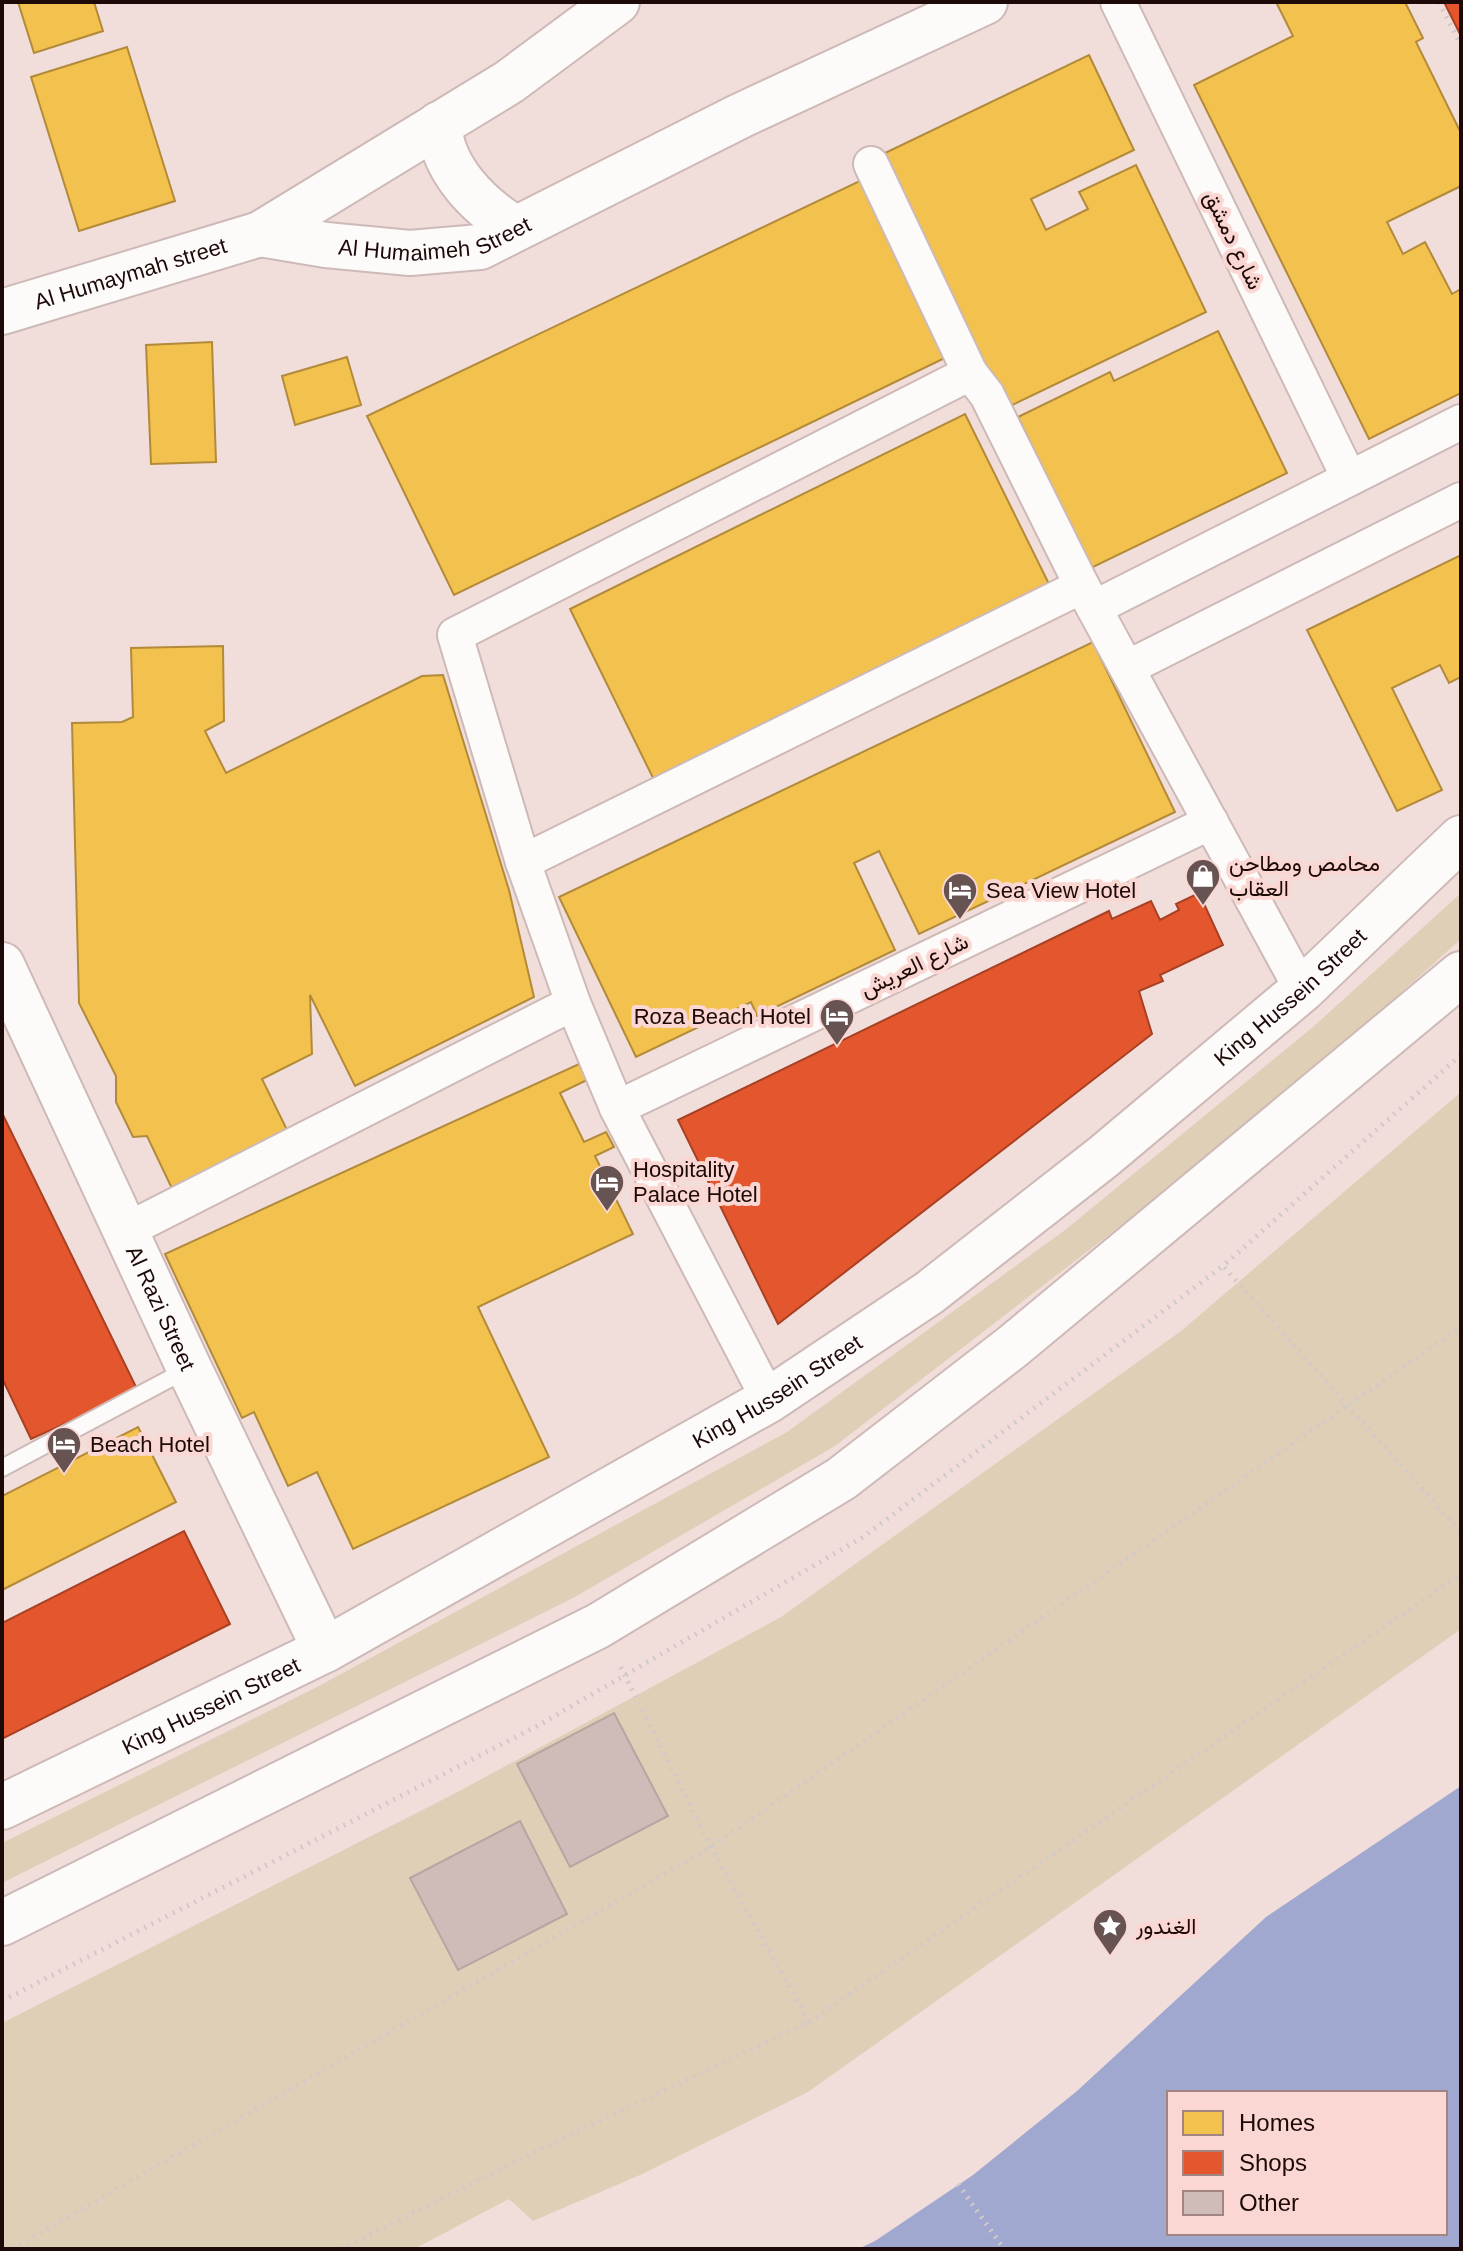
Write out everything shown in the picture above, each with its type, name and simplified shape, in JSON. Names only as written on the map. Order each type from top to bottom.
[{"type":"main road","points":[[260,234],[509,82],[617,2]]},
{"type":"main road","name":"Al Humaimeh Street","points":[[260,234],[326,245],[410,253],[480,247],[740,116],[985,2]]},
{"type":"main road","points":[[439,124],[450,165],[462,182],[497,217],[515,228]]},
{"type":"main road","name":"Al Humaymah street","points":[[2,312],[260,234]]},
{"type":"main road","name":"King Hussein Street","points":[[2,1807],[325,1650],[769,1400],[941,1283],[1103,1157],[1302,990],[1461,838]]},
{"type":"main road","name":"Al Razi Street","points":[[2,965],[189,1368],[325,1650]]},
{"type":"main road","points":[[2,1923],[598,1626],[841,1479],[1012,1347],[1461,974]]},
{"type":"street","name":"شارع دمشق","points":[[1118,2],[1349,478]]},
{"type":"street","points":[[871,164],[970,373],[987,395],[1088,597],[1302,990]]},
{"type":"street","points":[[769,1400],[617,1108],[573,1003],[523,862],[455,635],[970,373]]},
{"type":"street","points":[[523,862],[1349,478],[1461,422]]},
{"type":"street","points":[[1127,668],[1461,500]]},
{"type":"street","name":"شارع العريش","points":[[617,1108],[1211,822]]},
{"type":"street","points":[[125,1231],[573,1003]]},
{"type":"lane","points":[[2,1468],[189,1368]]},
{"type":"path","points":[[1439,2],[1461,45]]},
{"type":"path","points":[[1461,1055],[1223,1266],[1461,1533]]},
{"type":"path","points":[[12,2249],[711,1847],[1461,1327]]},
{"type":"path","points":[[341,2249],[555,2142],[809,2022],[1461,1574]]},
{"type":"path","points":[[598,1626],[711,1847],[809,2022]]},
{"type":"path","points":[[958,2184],[1004,2249]]},
{"type":"shaded area","points":[[1461,893],[1461,939],[1328,1058],[1158,1197],[835,1446],[575,1597],[2,1883],[2,1843],[317,1687],[787,1432],[1065,1230],[1313,1027]]},
{"type":"shaded area","points":[[1461,1092],[1461,1629],[808,2092],[640,2175],[533,2221],[509,2199],[414,2249],[2,2249],[2,2023],[450,1796],[781,1617],[1181,1331]]},
{"type":"water","points":[[1461,1786],[1461,2249],[858,2249],[875,2241],[973,2175],[1077,2091],[1266,1917]]},
{"type":"building: Homes","points":[[18,2],[94,2],[103,31],[34,53]]},
{"type":"building: Homes","points":[[1276,2],[1405,2],[1423,38],[1416,42],[1461,133],[1461,186],[1387,222],[1403,254],[1425,242],[1452,294],[1461,289],[1461,393],[1369,439],[1194,85],[1293,36]]},
{"type":"building: Homes","points":[[127,47],[175,201],[79,231],[31,77]]},
{"type":"building: Homes","points":[[1089,55],[1134,150],[1031,199],[1046,230],[1088,209],[1079,192],[1136,165],[1206,312],[1006,408],[883,154]]},
{"type":"building: Homes","points":[[866,178],[951,355],[454,595],[367,416]]},
{"type":"building: Homes","points":[[1218,331],[1287,473],[1091,568],[1018,417],[1110,372],[1114,381]]},
{"type":"building: Homes","points":[[212,342],[216,462],[151,464],[146,345]]},
{"type":"building: Homes","points":[[347,357],[361,405],[295,425],[282,376]]},
{"type":"building: Homes","points":[[965,414],[1051,588],[655,782],[570,609]]},
{"type":"building: Homes","points":[[1461,555],[1461,677],[1449,683],[1440,665],[1392,688],[1442,790],[1397,811],[1307,630]]},
{"type":"building: Homes","points":[[1093,642],[1175,812],[919,934],[879,851],[854,863],[895,950],[757,1016],[751,1002],[636,1057],[559,897]]},
{"type":"building: Homes","points":[[223,646],[224,721],[205,731],[226,773],[422,676],[443,675],[509,890],[534,997],[355,1086],[310,995],[312,1054],[262,1079],[292,1140],[176,1197],[147,1136],[133,1137],[116,1102],[116,1076],[79,1003],[72,723],[122,722],[133,717],[131,648]]},
{"type":"building: Homes","points":[[579,1064],[587,1080],[560,1093],[584,1142],[606,1132],[614,1147],[595,1156],[633,1234],[478,1307],[549,1457],[353,1549],[317,1472],[288,1486],[254,1412],[242,1418],[165,1254]]},
{"type":"building: Homes","points":[[138,1427],[176,1502],[2,1590],[2,1496]]},
{"type":"building: Shops","points":[[1444,2],[1461,2],[1461,36]]},
{"type":"building: Shops","points":[[1199,893],[1223,945],[1160,975],[1163,981],[1139,991],[1152,1034],[778,1324],[678,1120],[1109,911],[1112,919],[1151,901],[1160,920],[1179,910],[1176,904]]},
{"type":"building: Shops","points":[[2,1113],[138,1391],[31,1439],[2,1378]]},
{"type":"building: Shops","points":[[184,1531],[230,1624],[2,1739],[2,1623]]},
{"type":"building: Other","points":[[614,1713],[668,1816],[570,1867],[517,1764]]},
{"type":"building: Other","points":[[520,1821],[567,1914],[458,1970],[410,1878]]},
{"type":"place","name":"محامص ومطاحن العقاب","points":[[1203,907]]},
{"type":"place","name":"Sea View Hotel","points":[[960,921]]},
{"type":"place","name":"Roza Beach Hotel","points":[[837,1047]]},
{"type":"place","name":"Hospitality Palace Hotel","points":[[607,1213]]},
{"type":"place","name":"Beach Hotel","points":[[64,1475]]},
{"type":"place","name":"الغندور","points":[[1110,1957]]}]
